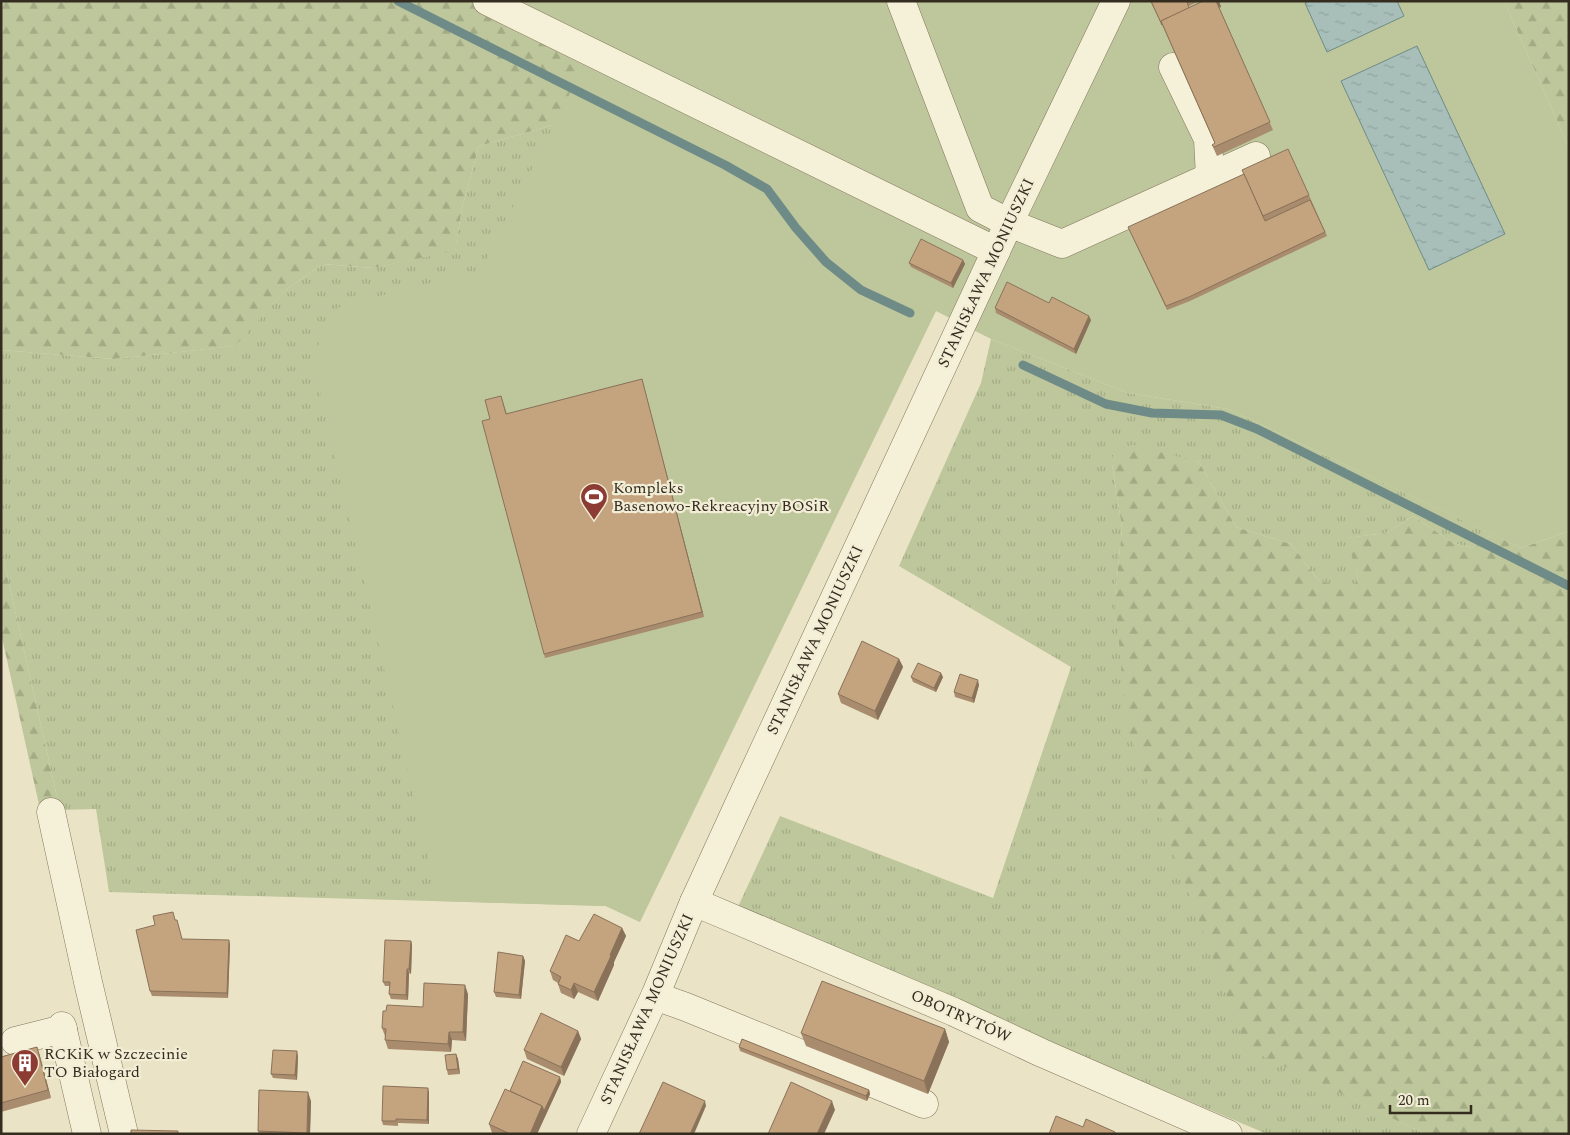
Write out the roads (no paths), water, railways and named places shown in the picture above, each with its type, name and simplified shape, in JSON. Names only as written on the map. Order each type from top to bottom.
[{"type":"street","points":[[486,1],[996,251]]},
{"type":"street","points":[[901,1],[980,208],[1009,223],[1062,244],[1256,156]]},
{"type":"street","name":"STANISŁAWA MONIUSZKI","points":[[591,1134],[655,996],[694,902],[1009,223],[1116,1]]},
{"type":"street","points":[[1173,67],[1208,139],[1210,177]]},
{"type":"street","points":[[51,812],[88,982],[124,1134]]},
{"type":"street","name":"OBOTRYTÓW","points":[[694,902],[954,1012],[1042,1053],[1228,1134]]},
{"type":"street","points":[[655,996],[924,1104]]},
{"type":"street","points":[[15,1041],[62,1027],[87,1134]]},
{"type":"water","points":[[1309,1],[1397,1],[1404,16],[1327,52],[1305,3]]},
{"type":"water","points":[[1417,46],[1505,234],[1429,270],[1341,81]]},
{"type":"waterway","points":[[398,1],[725,165],[767,189],[796,228],[826,262],[861,290],[910,313]]},
{"type":"waterway","points":[[1023,365],[1106,404],[1152,413],[1221,415],[1257,429],[1569,586]]},
{"type":"place","name":"Kompleks Basenowo-Rekreacyjny BOSiR","points":[[594,521]]},
{"type":"place","name":"RCKiK w Szczecinie TO Białogard","points":[[25,1087]]}]
